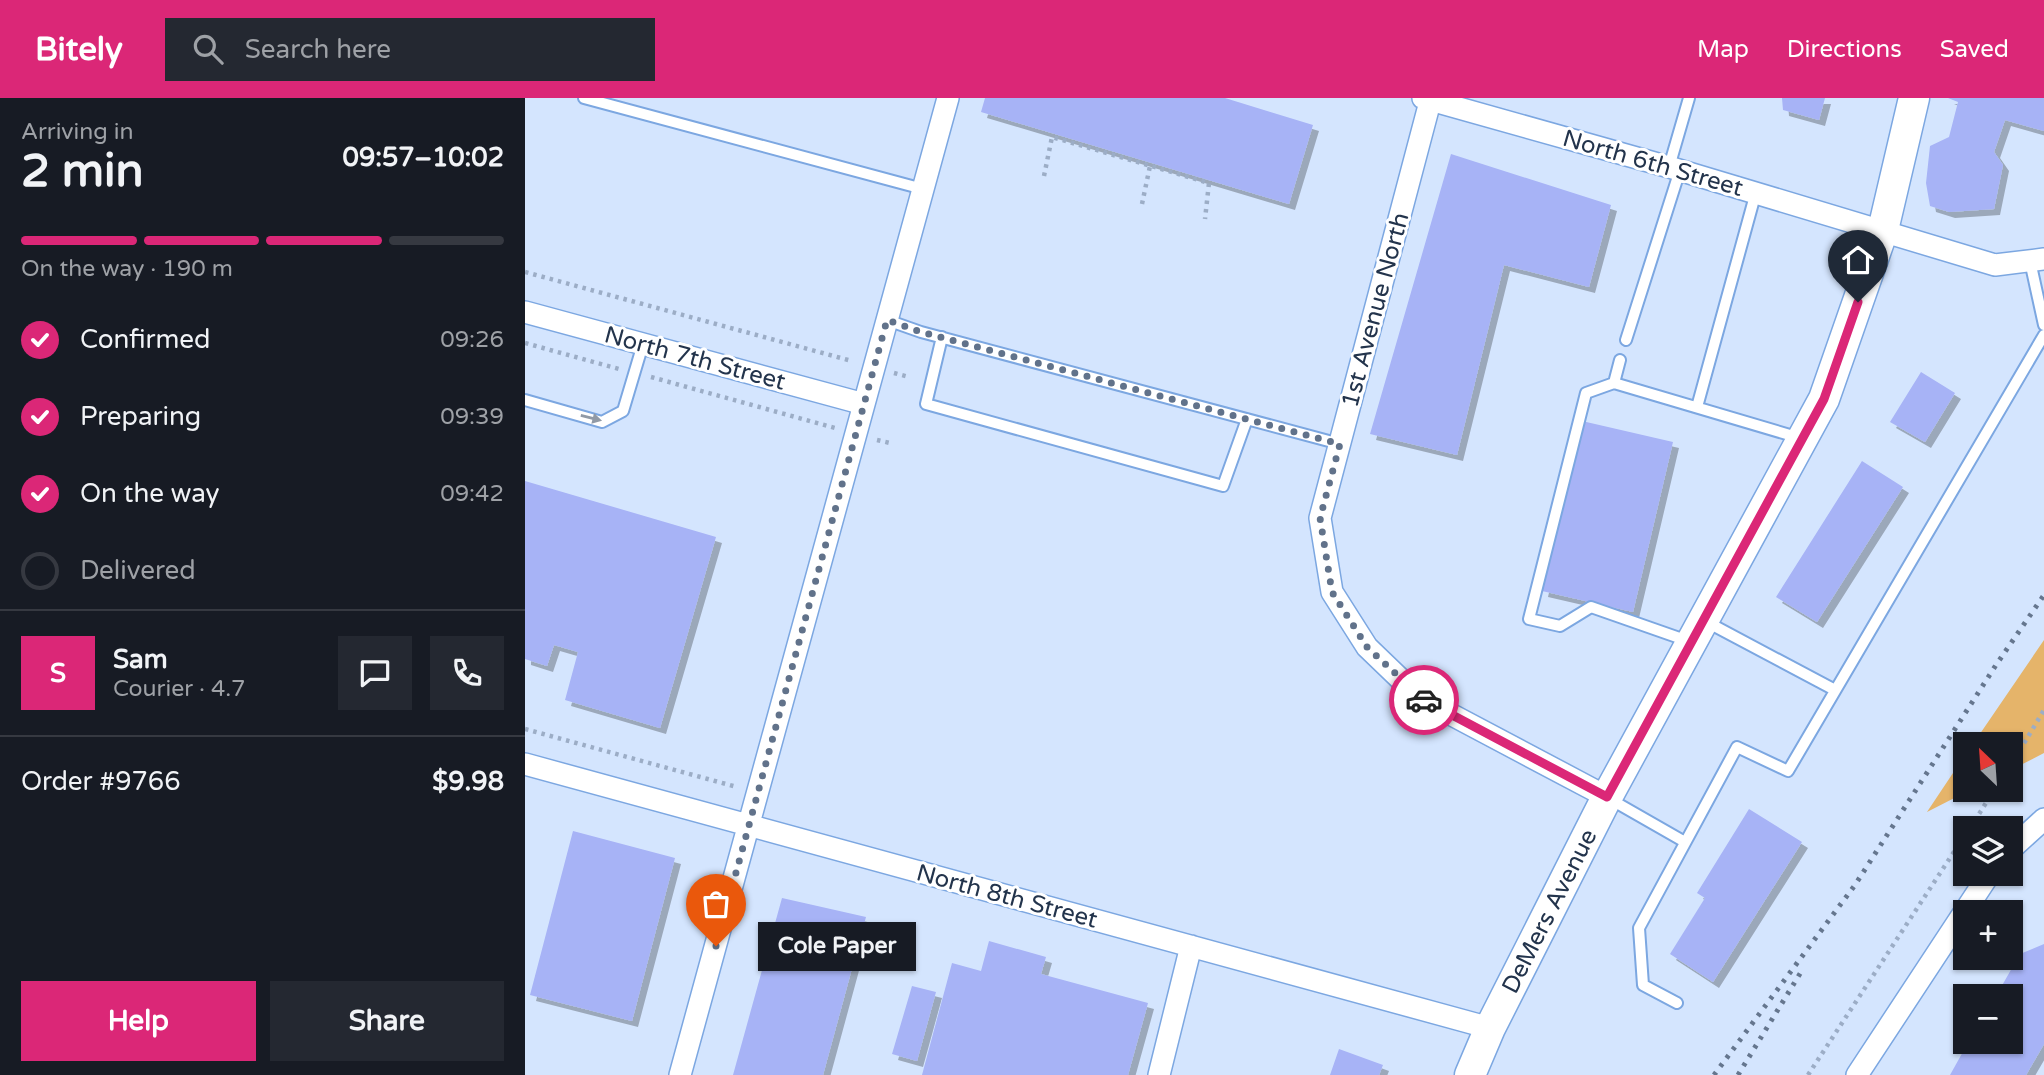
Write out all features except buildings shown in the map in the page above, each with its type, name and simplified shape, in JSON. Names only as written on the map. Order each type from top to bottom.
[{"type":"main road","name":"DeMers Avenue","points":[[1470,1075],[1489,1028],[1607,797],[1824,399],[1882,230],[1913,98]]},
{"type":"street","points":[[680,1075],[949,98]]},
{"type":"street","name":"North 6th Street","points":[[1428,99],[1675,168],[1996,265],[2037,260]]},
{"type":"street","name":"1st Avenue North","points":[[1428,99],[1320,518],[1332,592],[1367,647],[1420,698],[1607,797]]},
{"type":"street","name":"North 7th Street","points":[[525,312],[864,404]]},
{"type":"street","name":"North 8th Street","points":[[525,764],[1489,1028]]},
{"type":"street","points":[[2023,838],[2044,819]]},
{"type":"street","points":[[1857,1075],[1981,886]]},
{"type":"street","points":[[1159,1075],[1191,946]]},
{"type":"lane","points":[[584,98],[923,189]]},
{"type":"lane","points":[[1626,340],[1675,168],[1689,98]]},
{"type":"lane","points":[[1697,407],[1756,192]]},
{"type":"lane","points":[[2037,260],[2044,325]]},
{"type":"lane","points":[[887,320],[1340,444]]},
{"type":"lane","points":[[1677,1003],[1643,985],[1639,928],[1737,747],[1788,771],[2044,335]]},
{"type":"lane","points":[[942,337],[926,404],[1223,485],[1247,419]]},
{"type":"lane","points":[[525,400],[602,422],[623,411],[643,344]]},
{"type":"lane","points":[[1614,383],[1620,360]]},
{"type":"lane","points":[[1803,438],[1614,383],[1586,393],[1529,619],[1560,626],[1591,607],[1698,631],[1835,690]]},
{"type":"lane","points":[[1607,797],[1685,842]]},
{"type":"path","points":[[1044,176],[1052,137],[1209,183],[1205,219]]},
{"type":"path","points":[[1142,204],[1150,166]]},
{"type":"path","points":[[525,272],[909,377]]},
{"type":"path","points":[[525,343],[890,443]]},
{"type":"path","points":[[2023,745],[2044,710]]},
{"type":"path","points":[[525,729],[758,793]]},
{"type":"path","points":[[1808,1075],[1953,853]]},
{"type":"shaded area","points":[[2044,640],[2044,753],[2023,764],[2023,732],[1981,732]]},
{"type":"shaded area","points":[[1953,773],[1953,799],[1927,812]]},
{"type":"railway","points":[[1714,1075],[1855,885],[2044,595]]},
{"type":"railway","points":[[1738,1075],[1801,972]]},
{"type":"way so far","points":[[716,946],[887,320],[921,332],[1340,444],[1320,518],[1332,592],[1367,647],[1424,700]]},
{"type":"place","name":"Cole Paper","points":[[716,946]]},
{"type":"route","points":[[1424,700],[1607,797],[1824,399],[1858,302]]}]
